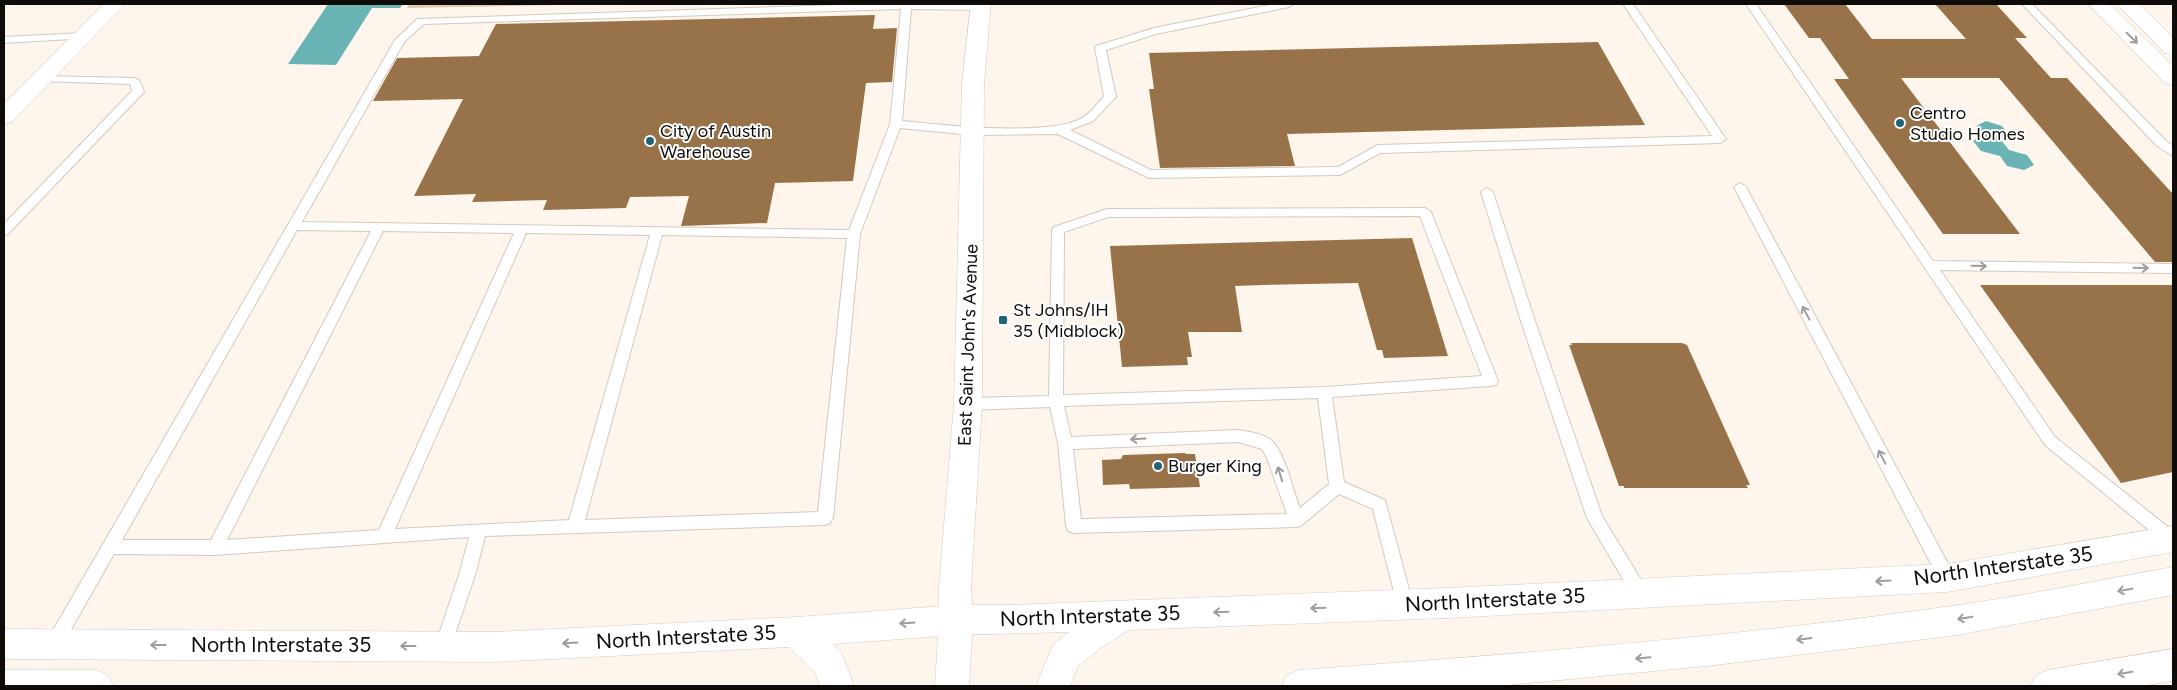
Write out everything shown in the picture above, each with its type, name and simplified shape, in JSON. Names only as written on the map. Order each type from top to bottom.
[{"type":"main road","points":[[7,110],[41,79],[115,4]]},
{"type":"main road","points":[[2098,4],[2173,78]]},
{"type":"main road","points":[[2127,4],[2173,48]]},
{"type":"main road","name":"East Saint John's Avenue","points":[[952,684],[956,620],[955,587],[968,404],[973,83],[981,5]]},
{"type":"main road","name":"North Interstate 35","points":[[4,644],[493,647],[796,632],[956,620],[1405,604],[1640,593],[1947,578],[2172,539]]},
{"type":"main road","points":[[1299,686],[1480,673],[1716,651],[1952,620],[2173,582]]},
{"type":"main road","points":[[1059,671],[1090,636],[1125,615]]},
{"type":"main road","points":[[796,632],[833,675]]},
{"type":"main road","points":[[2048,686],[2173,665]]},
{"type":"main road","points":[[4,686],[96,686]]},
{"type":"lane","points":[[896,124],[972,131],[1060,130],[1090,119],[1110,97],[1100,48],[1154,31],[1289,4]]},
{"type":"lane","points":[[1060,130],[1149,174],[1340,171],[1378,149],[1720,139],[1628,4]]},
{"type":"lane","points":[[1752,4],[2050,441],[2172,539]]},
{"type":"lane","points":[[2027,4],[2167,143],[2173,152]]},
{"type":"lane","points":[[54,644],[400,40],[421,21],[981,5]]},
{"type":"lane","points":[[108,547],[215,548],[478,530],[825,518],[854,234],[896,124],[906,6]]},
{"type":"lane","points":[[4,40],[84,36]]},
{"type":"lane","points":[[4,231],[138,92],[134,81],[41,79]]},
{"type":"lane","points":[[1740,187],[1947,578]]},
{"type":"lane","points":[[1487,192],[1527,318],[1595,518],[1640,593]]},
{"type":"lane","points":[[968,404],[1056,402],[1324,392],[1491,381],[1425,212],[1107,213],[1058,230],[1056,402],[1065,443],[1074,526],[1297,520],[1338,486]]},
{"type":"lane","points":[[293,226],[854,234]]},
{"type":"lane","points":[[215,548],[379,227]]},
{"type":"lane","points":[[384,536],[522,229]]},
{"type":"lane","points":[[575,527],[657,231]]},
{"type":"lane","points":[[1930,265],[2173,268]]},
{"type":"lane","points":[[1324,392],[1338,486]]},
{"type":"lane","points":[[1065,443],[1238,436],[1257,440],[1267,445],[1274,456],[1297,520]]},
{"type":"lane","points":[[1338,486],[1380,504],[1405,604]]},
{"type":"lane","points":[[443,646],[468,572],[478,530]]},
{"type":"shaded area","points":[[409,4],[602,4],[407,8]]},
{"type":"water","points":[[328,4],[403,4],[400,8],[372,8],[336,65],[288,64]]},
{"type":"water","points":[[1986,121],[2002,126],[2010,136],[2001,140],[2009,150],[2027,155],[2034,165],[2024,170],[2007,166],[2000,156],[1981,151],[1973,141],[1983,135],[1976,126]]},
{"type":"building","name":"Centro Studio Homes","points":[[1784,4],[1845,4],[1872,39],[1966,39],[1935,4],[1996,4],[2027,38],[2015,38],[2051,78],[2067,78],[2173,194],[2173,262],[2155,262],[1999,78],[1901,78],[2020,234],[1943,234],[1834,79],[1849,79],[1820,38],[1809,38]]},
{"type":"building","name":"City of Austin Warehouse","points":[[875,15],[873,29],[897,28],[892,82],[866,83],[853,181],[775,183],[767,223],[681,226],[689,196],[630,197],[626,208],[543,210],[547,200],[472,202],[476,194],[414,196],[463,99],[373,101],[397,58],[479,56],[496,24]]},
{"type":"building","points":[[1598,42],[1645,125],[1287,134],[1295,166],[1160,168],[1149,89],[1154,89],[1149,53]]},
{"type":"building","points":[[1412,238],[1448,356],[1384,358],[1382,350],[1377,350],[1358,283],[1263,285],[1235,286],[1242,332],[1188,332],[1192,357],[1187,357],[1188,365],[1122,367],[1110,246]]},
{"type":"building","points":[[1980,285],[2173,285],[2173,472],[2121,483]]},
{"type":"building","points":[[1571,343],[1682,343],[1687,345],[1750,485],[1746,485],[1748,488],[1624,488],[1624,486],[1619,486],[1569,345],[1572,345]]},
{"type":"building","name":"Burger King","points":[[1195,454],[1200,487],[1130,489],[1129,484],[1103,485],[1102,460],[1121,459],[1123,455]]},
{"type":"place","name":"Centro Studio Homes","points":[[1900,123]]},
{"type":"place","name":"City of Austin Warehouse","points":[[650,141]]},
{"type":"place","name":"St Johns/IH 35 (Midblock)","points":[[1003,320]]},
{"type":"place","name":"Burger King","points":[[1158,466]]}]
